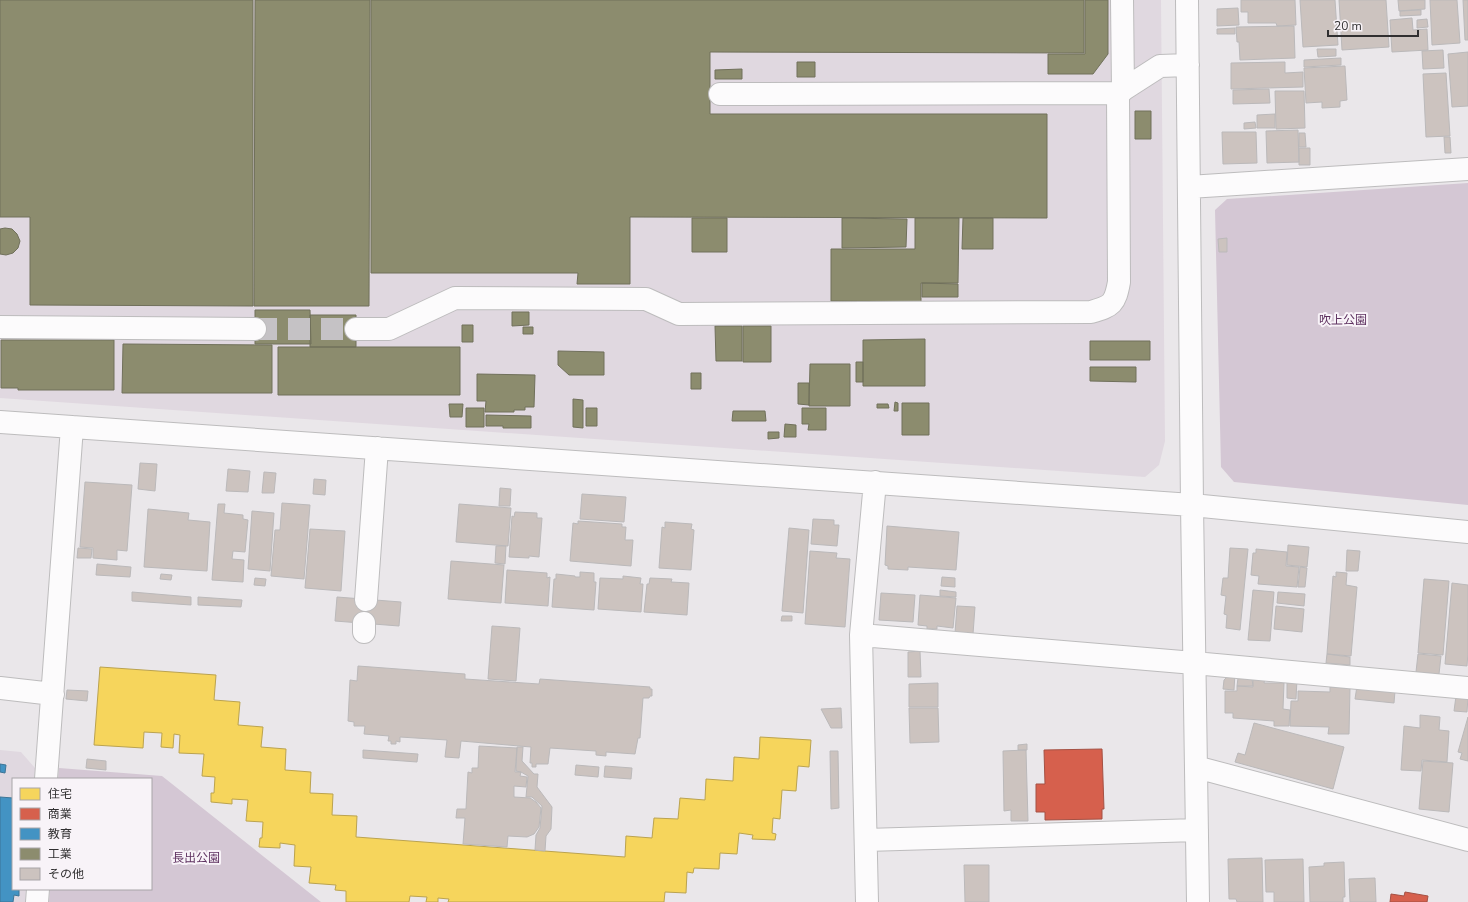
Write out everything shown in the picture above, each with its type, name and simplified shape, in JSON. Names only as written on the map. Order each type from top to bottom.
[{"type":"street","points":[[356,329],[389,329],[455,298],[646,299],[678,314],[1091,312],[1108,307],[1116,298],[1120,282],[1120,91],[1122,0]]},
{"type":"street","points":[[1187,0],[1198,902]]},
{"type":"street","points":[[720,94],[1120,91],[1160,66],[1188,65]]},
{"type":"street","points":[[1189,187],[1468,170]]},
{"type":"street","points":[[0,327],[255,329]]},
{"type":"street","points":[[0,422],[1192,504],[1468,532]]},
{"type":"street","points":[[46,778],[72,427]]},
{"type":"street","points":[[366,600],[377,448]]},
{"type":"street","points":[[867,902],[861,635],[875,482]]},
{"type":"street","points":[[861,635],[1468,688]]},
{"type":"street","points":[[0,688],[53,694]]},
{"type":"street","points":[[1196,767],[1468,840]]},
{"type":"street","points":[[866,840],[1197,830]]},
{"type":"street","points":[[37,902],[38,890]]},
{"type":"shaded area","points":[[0,0],[1161,0],[1165,441],[1159,465],[1145,477],[0,398]]},
{"type":"shaded area","points":[[0,750],[21,752],[35,768],[34,778],[12,778],[12,890],[26,890],[25,902],[0,902]]},
{"type":"green space","name":"吹上公園","points":[[1468,183],[1468,505],[1234,482],[1221,467],[1215,210],[1227,199]]},
{"type":"green space","name":"長出公園","points":[[59,768],[162,776],[321,902],[49,902],[50,890],[152,890],[152,778],[58,778]]},
{"type":"building: 住宅","points":[[100,667],[216,675],[214,700],[240,702],[238,725],[263,727],[261,747],[286,749],[285,770],[311,772],[310,793],[333,794],[332,815],[357,816],[356,837],[625,857],[626,836],[652,838],[654,818],[678,819],[680,798],[705,800],[706,779],[733,781],[734,757],[759,759],[760,737],[811,740],[809,767],[798,766],[796,791],[782,790],[780,819],[773,818],[772,833],[776,834],[775,840],[752,839],[753,835],[739,833],[737,854],[720,853],[719,869],[694,868],[693,873],[687,872],[686,893],[665,892],[664,902],[448,902],[449,899],[438,898],[438,902],[426,902],[427,897],[410,896],[409,902],[346,902],[346,891],[335,890],[336,885],[309,883],[311,867],[294,866],[295,845],[280,843],[280,848],[259,847],[260,838],[262,838],[263,822],[246,821],[248,800],[232,799],[232,804],[211,802],[211,793],[214,793],[215,777],[202,776],[204,754],[179,753],[180,735],[174,734],[173,748],[161,747],[162,733],[144,732],[143,748],[94,745]]},
{"type":"building: 商業","points":[[1102,749],[1104,809],[1102,809],[1102,819],[1045,820],[1045,812],[1036,812],[1036,784],[1045,784],[1044,750]]},
{"type":"building: 商業","points":[[1405,892],[1428,896],[1427,902],[1390,902],[1391,894],[1404,896]]},
{"type":"building: 教育","points":[[0,764],[6,765],[5,773],[0,772]]},
{"type":"building: 教育","points":[[0,797],[12,798],[12,890],[19,890],[19,896],[14,895],[13,902],[0,902]]},
{"type":"building: 工業","points":[[0,0],[253,0],[253,306],[30,305],[30,217],[0,217]]},
{"type":"building: 工業","points":[[255,0],[370,0],[369,306],[254,306]]},
{"type":"building: 工業","points":[[371,0],[1084,0],[1084,53],[710,52],[710,114],[1047,114],[1047,218],[630,217],[630,284],[577,284],[578,273],[371,273]]},
{"type":"building: 工業","points":[[1085,0],[1108,0],[1108,54],[1093,74],[1048,74],[1048,54],[1085,54]]},
{"type":"building: 工業","points":[[797,62],[815,62],[815,77],[797,77]]},
{"type":"building: 工業","points":[[742,69],[742,79],[715,79],[715,70]]},
{"type":"building: 工業","points":[[1135,111],[1151,111],[1151,139],[1135,139]]},
{"type":"building: 工業","points":[[692,218],[727,218],[727,252],[692,252]]},
{"type":"building: 工業","points":[[842,218],[907,219],[906,247],[842,248]]},
{"type":"building: 工業","points":[[915,218],[959,218],[958,283],[921,283],[921,302],[831,301],[831,249],[915,249]]},
{"type":"building: 工業","points":[[963,218],[993,218],[993,249],[962,249]]},
{"type":"building: 工業","points":[[0,229],[12,229],[17,234],[20,241],[18,248],[13,253],[6,255],[0,254]]},
{"type":"building: 工業","points":[[922,283],[958,284],[958,297],[922,297]]},
{"type":"building: 工業","points":[[255,310],[310,310],[311,344],[255,344]]},
{"type":"building: 工業","points":[[512,312],[529,312],[529,325],[512,326]]},
{"type":"building: 工業","points":[[310,315],[356,315],[356,347],[310,347]]},
{"type":"building: 工業","points":[[462,325],[473,325],[473,342],[462,342]]},
{"type":"building: 工業","points":[[715,326],[742,326],[742,361],[716,361]]},
{"type":"building: 工業","points":[[743,326],[771,326],[771,362],[743,362]]},
{"type":"building: 工業","points":[[523,327],[533,327],[533,334],[523,334]]},
{"type":"building: 工業","points":[[925,339],[925,386],[863,386],[863,340]]},
{"type":"building: 工業","points":[[1,340],[114,340],[114,390],[18,390],[18,388],[1,388]]},
{"type":"building: 工業","points":[[1090,341],[1150,341],[1150,360],[1090,360]]},
{"type":"building: 工業","points":[[123,344],[272,345],[272,393],[122,393]]},
{"type":"building: 工業","points":[[278,347],[460,347],[460,395],[278,395]]},
{"type":"building: 工業","points":[[558,351],[604,352],[604,375],[569,375],[558,365]]},
{"type":"building: 工業","points":[[856,362],[863,362],[863,382],[856,382]]},
{"type":"building: 工業","points":[[810,364],[850,364],[850,406],[809,406]]},
{"type":"building: 工業","points":[[1090,367],[1136,367],[1136,382],[1090,381]]},
{"type":"building: 工業","points":[[691,373],[701,373],[701,389],[691,389]]},
{"type":"building: 工業","points":[[477,374],[535,375],[534,407],[525,407],[525,410],[514,410],[514,412],[485,412],[486,401],[477,401]]},
{"type":"building: 工業","points":[[798,383],[809,383],[809,405],[798,404]]},
{"type":"building: 工業","points":[[573,399],[583,400],[583,428],[573,427]]},
{"type":"building: 工業","points":[[895,402],[898,403],[898,411],[894,411]]},
{"type":"building: 工業","points":[[902,403],[929,403],[929,435],[902,435]]},
{"type":"building: 工業","points":[[449,404],[463,404],[462,417],[450,417]]},
{"type":"building: 工業","points":[[877,404],[888,404],[889,408],[877,408]]},
{"type":"building: 工業","points":[[466,408],[484,408],[484,427],[466,427]]},
{"type":"building: 工業","points":[[586,408],[597,408],[597,426],[586,426]]},
{"type":"building: 工業","points":[[802,408],[826,408],[826,430],[808,430],[809,424],[802,424]]},
{"type":"building: 工業","points":[[733,411],[765,411],[766,421],[732,421]]},
{"type":"building: 工業","points":[[486,415],[531,416],[531,428],[503,428],[503,426],[486,426]]},
{"type":"building: 工業","points":[[785,424],[796,425],[796,437],[784,437]]},
{"type":"building: 工業","points":[[768,432],[779,432],[779,438],[768,439]]},
{"type":"building: その他","points":[[1241,0],[1295,0],[1296,25],[1277,26],[1276,23],[1248,23],[1248,12],[1241,12]]},
{"type":"building: その他","points":[[1300,0],[1335,0],[1338,45],[1303,47]]},
{"type":"building: その他","points":[[1339,0],[1386,0],[1389,47],[1342,50]]},
{"type":"building: その他","points":[[1398,0],[1425,0],[1425,9],[1399,11]]},
{"type":"building: その他","points":[[1430,0],[1457,0],[1460,43],[1432,45]]},
{"type":"building: その他","points":[[1463,0],[1468,0],[1468,40],[1465,40]]},
{"type":"building: その他","points":[[1238,8],[1239,25],[1217,26],[1217,9]]},
{"type":"building: その他","points":[[1421,10],[1421,15],[1400,16],[1400,11]]},
{"type":"building: その他","points":[[1412,18],[1413,30],[1427,29],[1428,50],[1392,52],[1390,20]]},
{"type":"building: その他","points":[[1427,19],[1428,27],[1417,28],[1417,20]]},
{"type":"building: その他","points":[[1294,26],[1295,58],[1240,60],[1236,27]]},
{"type":"building: その他","points":[[1235,28],[1235,34],[1217,34],[1217,29]]},
{"type":"building: その他","points":[[1317,49],[1336,49],[1336,56],[1318,57]]},
{"type":"building: その他","points":[[1443,50],[1444,68],[1423,69],[1422,51]]},
{"type":"building: その他","points":[[1468,52],[1468,106],[1452,107],[1448,54]]},
{"type":"building: その他","points":[[1341,58],[1341,65],[1304,67],[1304,60]]},
{"type":"building: その他","points":[[1285,62],[1285,73],[1303,72],[1303,87],[1231,89],[1231,63]]},
{"type":"building: その他","points":[[1345,66],[1347,100],[1340,101],[1340,107],[1322,108],[1322,102],[1306,103],[1304,68]]},
{"type":"building: その他","points":[[1446,73],[1450,136],[1426,137],[1423,74]]},
{"type":"building: その他","points":[[1269,89],[1270,103],[1233,104],[1233,90]]},
{"type":"building: その他","points":[[1275,91],[1304,91],[1305,128],[1276,129]]},
{"type":"building: その他","points":[[1275,114],[1275,128],[1257,128],[1257,115]]},
{"type":"building: その他","points":[[1255,122],[1256,128],[1244,129],[1244,123]]},
{"type":"building: その他","points":[[1298,130],[1299,162],[1267,163],[1266,131]]},
{"type":"building: その他","points":[[1222,132],[1256,132],[1257,163],[1223,164]]},
{"type":"building: その他","points":[[1299,133],[1305,133],[1306,147],[1299,147]]},
{"type":"building: その他","points":[[1444,137],[1450,137],[1451,153],[1445,153]]},
{"type":"building: その他","points":[[1299,148],[1310,148],[1310,165],[1299,165]]},
{"type":"building: その他","points":[[1227,238],[1227,252],[1219,252],[1218,239]]},
{"type":"building: その他","points":[[140,463],[157,464],[155,491],[138,489]]},
{"type":"building: その他","points":[[228,469],[250,471],[248,492],[226,491]]},
{"type":"building: その他","points":[[264,472],[276,473],[274,493],[262,493]]},
{"type":"building: その他","points":[[314,479],[326,480],[325,495],[313,494]]},
{"type":"building: その他","points":[[85,482],[132,485],[127,551],[117,550],[117,560],[93,558],[93,548],[80,547]]},
{"type":"building: その他","points":[[500,488],[511,489],[510,506],[499,506]]},
{"type":"building: その他","points":[[582,494],[626,497],[624,522],[580,519]]},
{"type":"building: その他","points":[[282,503],[310,505],[304,579],[271,576],[275,530],[280,530]]},
{"type":"building: その他","points":[[218,504],[225,504],[224,513],[243,515],[243,519],[248,520],[245,552],[233,551],[232,559],[244,560],[243,582],[212,580]]},
{"type":"building: その他","points":[[459,504],[511,508],[508,546],[456,542]]},
{"type":"building: その他","points":[[148,509],[189,513],[188,520],[210,522],[207,571],[144,567]]},
{"type":"building: その他","points":[[252,511],[274,513],[270,571],[248,569]]},
{"type":"building: その他","points":[[515,512],[537,513],[537,518],[542,518],[539,557],[509,557],[512,516],[514,517]]},
{"type":"building: その他","points":[[813,519],[834,520],[834,525],[839,525],[837,546],[811,544]]},
{"type":"building: その他","points":[[578,521],[622,524],[622,527],[626,527],[625,540],[633,540],[631,566],[570,561],[573,523],[578,524]]},
{"type":"building: その他","points":[[665,522],[692,524],[691,529],[694,530],[691,570],[659,568],[662,527],[665,528]]},
{"type":"building: その他","points":[[887,526],[959,532],[956,570],[908,567],[908,570],[888,569],[888,566],[885,565]]},
{"type":"building: その他","points":[[789,528],[809,530],[803,613],[782,611]]},
{"type":"building: その他","points":[[310,529],[345,531],[341,591],[305,588]]},
{"type":"building: その他","points":[[1288,545],[1309,547],[1307,567],[1287,565]]},
{"type":"building: その他","points":[[496,546],[506,546],[505,564],[495,563]]},
{"type":"building: その他","points":[[78,548],[92,549],[91,558],[77,558]]},
{"type":"building: その他","points":[[1230,548],[1248,549],[1240,630],[1226,628],[1227,615],[1224,614],[1226,596],[1221,595],[1223,578],[1228,578]]},
{"type":"building: その他","points":[[1256,549],[1287,552],[1286,566],[1299,567],[1297,587],[1258,584],[1259,576],[1251,575],[1253,553],[1256,553]]},
{"type":"building: その他","points":[[1347,550],[1360,551],[1358,571],[1346,571]]},
{"type":"building: その他","points":[[810,551],[837,553],[836,558],[850,559],[845,627],[805,624]]},
{"type":"building: その他","points":[[451,561],[504,565],[501,603],[448,599]]},
{"type":"building: その他","points":[[97,564],[131,567],[130,577],[96,575]]},
{"type":"building: その他","points":[[1300,567],[1307,568],[1305,587],[1298,587]]},
{"type":"building: その他","points":[[507,570],[547,573],[547,578],[550,577],[548,606],[505,603]]},
{"type":"building: その他","points":[[580,572],[594,573],[594,582],[596,582],[594,610],[552,607],[554,579],[556,579],[556,574],[580,577]]},
{"type":"building: その他","points":[[1336,572],[1347,573],[1346,585],[1357,587],[1351,656],[1327,654],[1333,576],[1336,577]]},
{"type":"building: その他","points":[[161,574],[172,575],[171,580],[160,579]]},
{"type":"building: その他","points":[[623,576],[641,578],[640,584],[643,584],[641,612],[598,609],[600,578],[623,579]]},
{"type":"building: その他","points":[[942,577],[955,578],[955,587],[941,586]]},
{"type":"building: その他","points":[[255,578],[266,579],[265,586],[254,585]]},
{"type":"building: その他","points":[[650,578],[672,579],[671,582],[689,583],[687,615],[644,612],[647,584],[649,584]]},
{"type":"building: その他","points":[[1424,579],[1449,581],[1443,655],[1418,653]]},
{"type":"building: その他","points":[[1452,583],[1468,585],[1467,666],[1445,664]]},
{"type":"building: その他","points":[[940,590],[956,592],[956,597],[940,596]]},
{"type":"building: その他","points":[[1253,590],[1274,592],[1270,641],[1248,640]]},
{"type":"building: その他","points":[[132,592],[191,597],[191,605],[132,601]]},
{"type":"building: その他","points":[[1278,592],[1305,594],[1304,606],[1277,603]]},
{"type":"building: その他","points":[[881,593],[915,595],[913,622],[879,620]]},
{"type":"building: その他","points":[[920,595],[956,598],[953,628],[937,626],[937,629],[927,629],[927,626],[918,625]]},
{"type":"building: その他","points":[[198,597],[242,600],[241,607],[198,605]]},
{"type":"building: その他","points":[[337,597],[401,602],[399,626],[335,621]]},
{"type":"building: その他","points":[[957,606],[975,607],[973,634],[955,633]]},
{"type":"building: その他","points":[[1276,606],[1304,609],[1302,632],[1274,629]]},
{"type":"building: その他","points":[[782,616],[792,616],[792,621],[781,621]]},
{"type":"building: その他","points":[[492,626],[520,628],[516,681],[488,679]]},
{"type":"building: その他","points":[[920,651],[921,677],[908,677],[908,652]]},
{"type":"building: その他","points":[[1327,654],[1350,657],[1350,665],[1326,663]]},
{"type":"building: その他","points":[[1418,654],[1441,656],[1439,674],[1416,672]]},
{"type":"building: その他","points":[[358,666],[465,674],[465,679],[539,684],[540,679],[650,687],[650,689],[652,689],[652,696],[649,698],[643,698],[640,738],[638,738],[635,754],[606,752],[606,756],[596,755],[596,751],[550,748],[548,764],[536,764],[536,767],[532,767],[532,763],[530,763],[531,747],[461,741],[459,758],[445,757],[447,740],[400,737],[400,742],[396,741],[396,744],[391,744],[391,741],[388,741],[389,736],[364,734],[365,726],[354,726],[354,722],[348,721],[350,680],[357,681]]},
{"type":"building: その他","points":[[1231,673],[1235,673],[1234,690],[1223,689],[1224,680]]},
{"type":"building: その他","points":[[1238,678],[1252,679],[1253,686],[1237,686]]},
{"type":"building: その他","points":[[1253,678],[1265,678],[1264,683],[1284,683],[1283,709],[1290,710],[1289,726],[1274,726],[1274,721],[1233,718],[1233,713],[1225,713],[1225,691],[1237,691],[1237,686],[1253,687]]},
{"type":"building: その他","points":[[1287,679],[1297,679],[1296,699],[1287,698]]},
{"type":"building: その他","points":[[938,683],[938,707],[909,707],[909,684]]},
{"type":"building: その他","points":[[1357,686],[1395,691],[1394,703],[1355,699]]},
{"type":"building: その他","points":[[1330,687],[1350,688],[1349,734],[1328,734],[1329,727],[1290,726],[1291,701],[1298,701],[1298,691],[1330,692]]},
{"type":"building: その他","points":[[67,690],[88,691],[87,701],[66,699]]},
{"type":"building: その他","points":[[1456,696],[1468,697],[1467,712],[1454,711]]},
{"type":"building: その他","points":[[841,708],[842,728],[831,728],[821,709]]},
{"type":"building: その他","points":[[909,708],[938,708],[939,742],[910,743]]},
{"type":"building: その他","points":[[1420,715],[1440,717],[1439,730],[1449,731],[1447,762],[1422,760],[1421,771],[1401,770],[1404,726],[1420,728]]},
{"type":"building: その他","points":[[1468,717],[1468,761],[1460,759],[1462,753],[1458,752]]},
{"type":"building: その他","points":[[1254,723],[1344,747],[1333,789],[1235,762],[1238,753],[1245,755]]},
{"type":"building: その他","points":[[1027,744],[1027,750],[1018,750],[1018,745]]},
{"type":"building: その他","points":[[479,746],[517,748],[515,772],[521,772],[520,776],[527,777],[526,787],[514,786],[514,797],[530,798],[541,808],[539,827],[534,834],[527,837],[508,836],[507,847],[463,844],[465,818],[456,818],[457,809],[466,809],[468,772],[472,773],[472,768],[478,768]]},
{"type":"building: その他","points":[[517,747],[523,747],[522,761],[534,774],[538,774],[537,787],[552,807],[551,829],[546,836],[545,851],[535,850],[536,835],[540,828],[542,806],[532,797],[526,797],[528,776],[516,771]]},
{"type":"building: その他","points":[[363,750],[418,754],[417,762],[363,758]]},
{"type":"building: その他","points":[[1026,750],[1028,821],[1011,821],[1011,810],[1004,811],[1003,751]]},
{"type":"building: その他","points":[[830,751],[838,751],[839,808],[831,809]]},
{"type":"building: その他","points":[[87,759],[106,761],[106,770],[86,768]]},
{"type":"building: その他","points":[[1423,761],[1453,763],[1449,812],[1419,809]]},
{"type":"building: その他","points":[[576,765],[599,767],[598,777],[575,775]]},
{"type":"building: その他","points":[[605,766],[632,768],[631,779],[604,777]]},
{"type":"building: その他","points":[[1262,858],[1263,902],[1237,902],[1236,899],[1229,899],[1228,859]]},
{"type":"building: その他","points":[[1303,859],[1304,902],[1274,902],[1274,892],[1266,892],[1265,860]]},
{"type":"building: その他","points":[[1344,862],[1345,897],[1343,897],[1343,902],[1310,902],[1309,867],[1324,866],[1324,863]]},
{"type":"building: その他","points":[[964,865],[989,865],[989,902],[965,902]]},
{"type":"building: その他","points":[[1375,878],[1376,902],[1350,902],[1349,879]]},
{"type":"tunnel","points":[[255,329],[356,329]]}]
